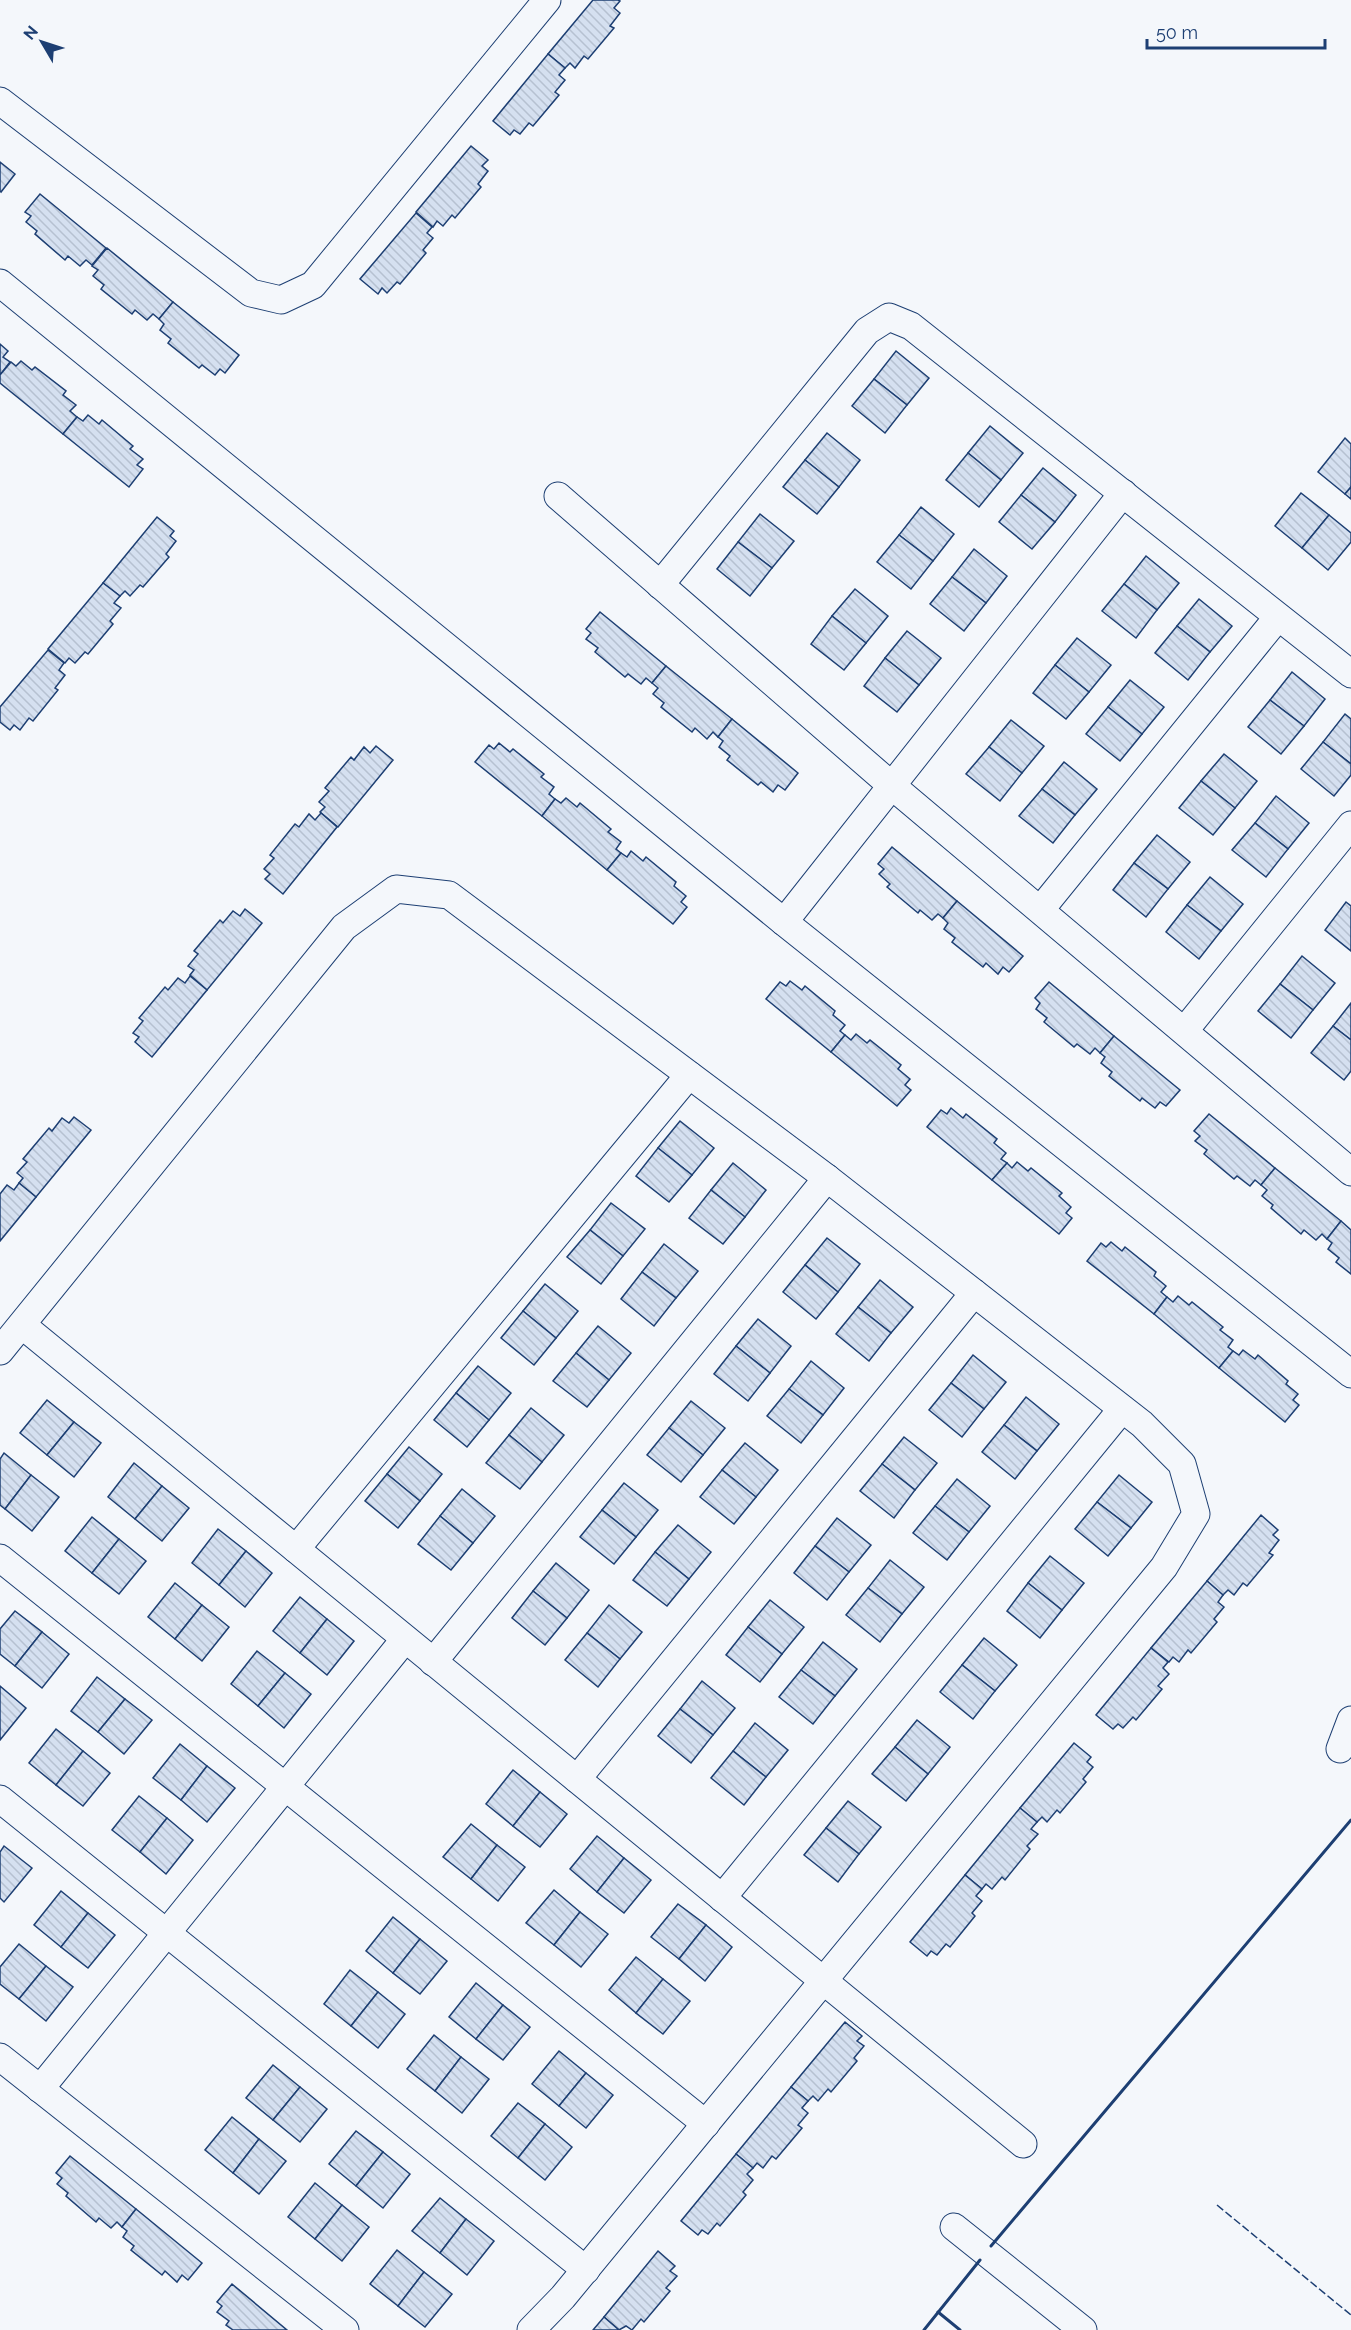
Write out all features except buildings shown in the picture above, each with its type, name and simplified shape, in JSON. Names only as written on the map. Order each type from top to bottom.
[{"type":"street","points":[[0,100],[251,293],[281,300],[313,285],[547,0]]},
{"type":"street","points":[[0,283],[784,922],[1351,1374]]},
{"type":"street","points":[[660,585],[867,331],[889,317],[912,326],[1351,674]]},
{"type":"street","points":[[784,922],[891,784],[1123,494]]},
{"type":"street","points":[[558,496],[891,784],[1351,1172]]},
{"type":"street","points":[[1041,909],[1278,617]]},
{"type":"street","points":[[1185,1030],[1351,825]]},
{"type":"street","points":[[0,1351],[344,927],[396,889],[449,895],[827,1178],[1142,1424],[1182,1464],[1196,1514],[1164,1567],[586,2270],[531,2330]]},
{"type":"street","points":[[296,1549],[689,1075]]},
{"type":"street","points":[[434,1662],[827,1178]]},
{"type":"street","points":[[577,1779],[975,1293]]},
{"type":"street","points":[[22,1325],[1023,2144]]},
{"type":"street","points":[[722,1898],[1122,1409]]},
{"type":"street","points":[[0,1558],[706,2124]]},
{"type":"street","points":[[40,2089],[405,1638]]},
{"type":"street","points":[[1340,1749],[1351,1720]]},
{"type":"street","points":[[0,1799],[586,2270]]},
{"type":"street","points":[[0,2057],[345,2330]]},
{"type":"street","points":[[954,2227],[1083,2330]]},
{"type":"fence","points":[[1217,2205],[1351,2315]]},
{"type":"wall","points":[[991,2246],[1351,1820]]},
{"type":"wall","points":[[924,2330],[980,2260]]},
{"type":"wall","points":[[938,2312],[960,2330]]}]
